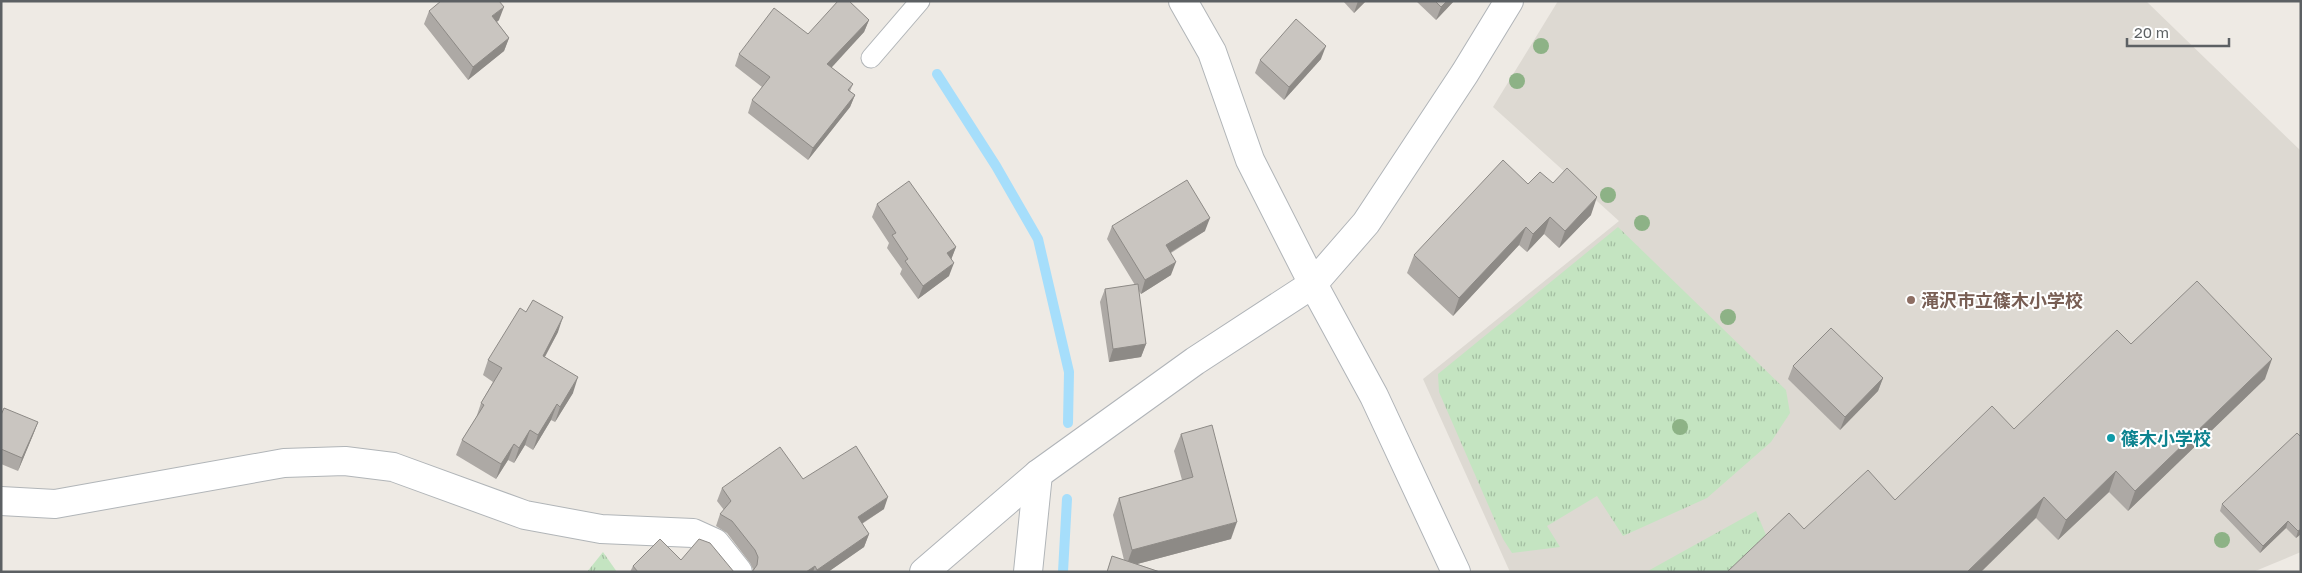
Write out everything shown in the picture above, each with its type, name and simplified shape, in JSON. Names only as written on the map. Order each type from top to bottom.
[{"type":"street","points":[[1183,1],[1212,52],[1250,160],[1313,284],[1374,396],[1456,572]]},
{"type":"street","points":[[924,572],[1038,474],[1195,361],[1313,284],[1366,223],[1465,73],[1509,1]]},
{"type":"street","points":[[1,501],[55,504],[284,463],[345,461],[393,467],[525,515],[601,529],[693,534],[715,543],[738,572]]},
{"type":"street","points":[[1028,572],[1038,474]]},
{"type":"lane","points":[[871,58],[920,1]]},
{"type":"shaded area","name":"滝沢市立篠木小学校","points":[[1558,1],[2146,1],[2301,151],[2301,552],[2253,572],[1510,572],[1423,379],[1619,221],[1493,107]]},
{"type":"green space","points":[[1618,227],[1786,390],[1790,413],[1771,442],[1707,498],[1623,536],[1597,496],[1547,526],[1560,547],[1512,553],[1503,539],[1439,392],[1438,374]]},
{"type":"green space","points":[[1756,511],[1766,535],[1730,572],[1646,572]]},
{"type":"green space","points":[[603,552],[617,572],[587,572]]},
{"type":"building","points":[[441,1],[499,1],[504,7],[492,16],[509,38],[473,67],[429,11]]},
{"type":"building","points":[[838,1],[849,1],[869,20],[827,64],[853,84],[848,90],[855,95],[813,148],[752,100],[770,77],[739,54],[774,8],[808,34]]},
{"type":"building","points":[[1435,1],[1447,1],[1441,7]]},
{"type":"building","points":[[1296,19],[1326,46],[1289,87],[1260,60]]},
{"type":"building","points":[[1503,160],[1528,184],[1540,172],[1553,183],[1567,168],[1597,197],[1565,231],[1550,217],[1533,234],[1526,227],[1459,298],[1414,255]]},
{"type":"building","points":[[1187,180],[1210,218],[1166,245],[1176,262],[1145,280],[1112,226]]},
{"type":"building","points":[[909,181],[956,247],[947,253],[954,263],[923,286],[905,261],[908,259],[892,235],[896,233],[877,204]]},
{"type":"building","name":"篠木小学校","points":[[2197,281],[2272,359],[2135,491],[2116,471],[2066,520],[2044,497],[1967,572],[1727,572],[1789,513],[1804,529],[1868,470],[1895,500],[1992,406],[2014,429],[2117,330],[2131,344]]},
{"type":"building","points":[[1138,284],[1146,344],[1113,349],[1105,289]]},
{"type":"building","points":[[533,300],[563,317],[543,356],[578,377],[560,407],[557,404],[538,435],[530,430],[519,448],[514,444],[501,464],[462,440],[484,405],[481,403],[502,368],[488,360],[520,308],[526,312]]},
{"type":"building","points":[[1831,328],[1883,378],[1845,417],[1793,366]]},
{"type":"building","points":[[4,408],[38,422],[22,458],[1,449],[1,415]]},
{"type":"building","points":[[1212,425],[1237,522],[1132,550],[1119,498],[1193,477],[1181,434]]},
{"type":"building","points":[[2297,433],[2301,437],[2301,529],[2298,531],[2288,521],[2263,546],[2222,504]]},
{"type":"building","points":[[856,446],[888,497],[858,517],[869,534],[817,570],[815,566],[806,572],[752,572],[757,565],[758,557],[755,550],[732,521],[720,514],[731,501],[722,488],[780,447],[803,479]]},
{"type":"building","points":[[660,539],[681,560],[699,539],[710,543],[734,572],[638,572],[633,566]]},
{"type":"building","points":[[1112,556],[1160,572],[1107,572]]},
{"type":"waterway","points":[[937,74],[996,166],[1038,239],[1069,372],[1068,423]]},
{"type":"waterway","points":[[1063,572],[1067,499]]},
{"type":"place","name":"滝沢市立篠木小学校","points":[[1911,300]]},
{"type":"place","name":"篠木小学校","points":[[2111,438]]}]
